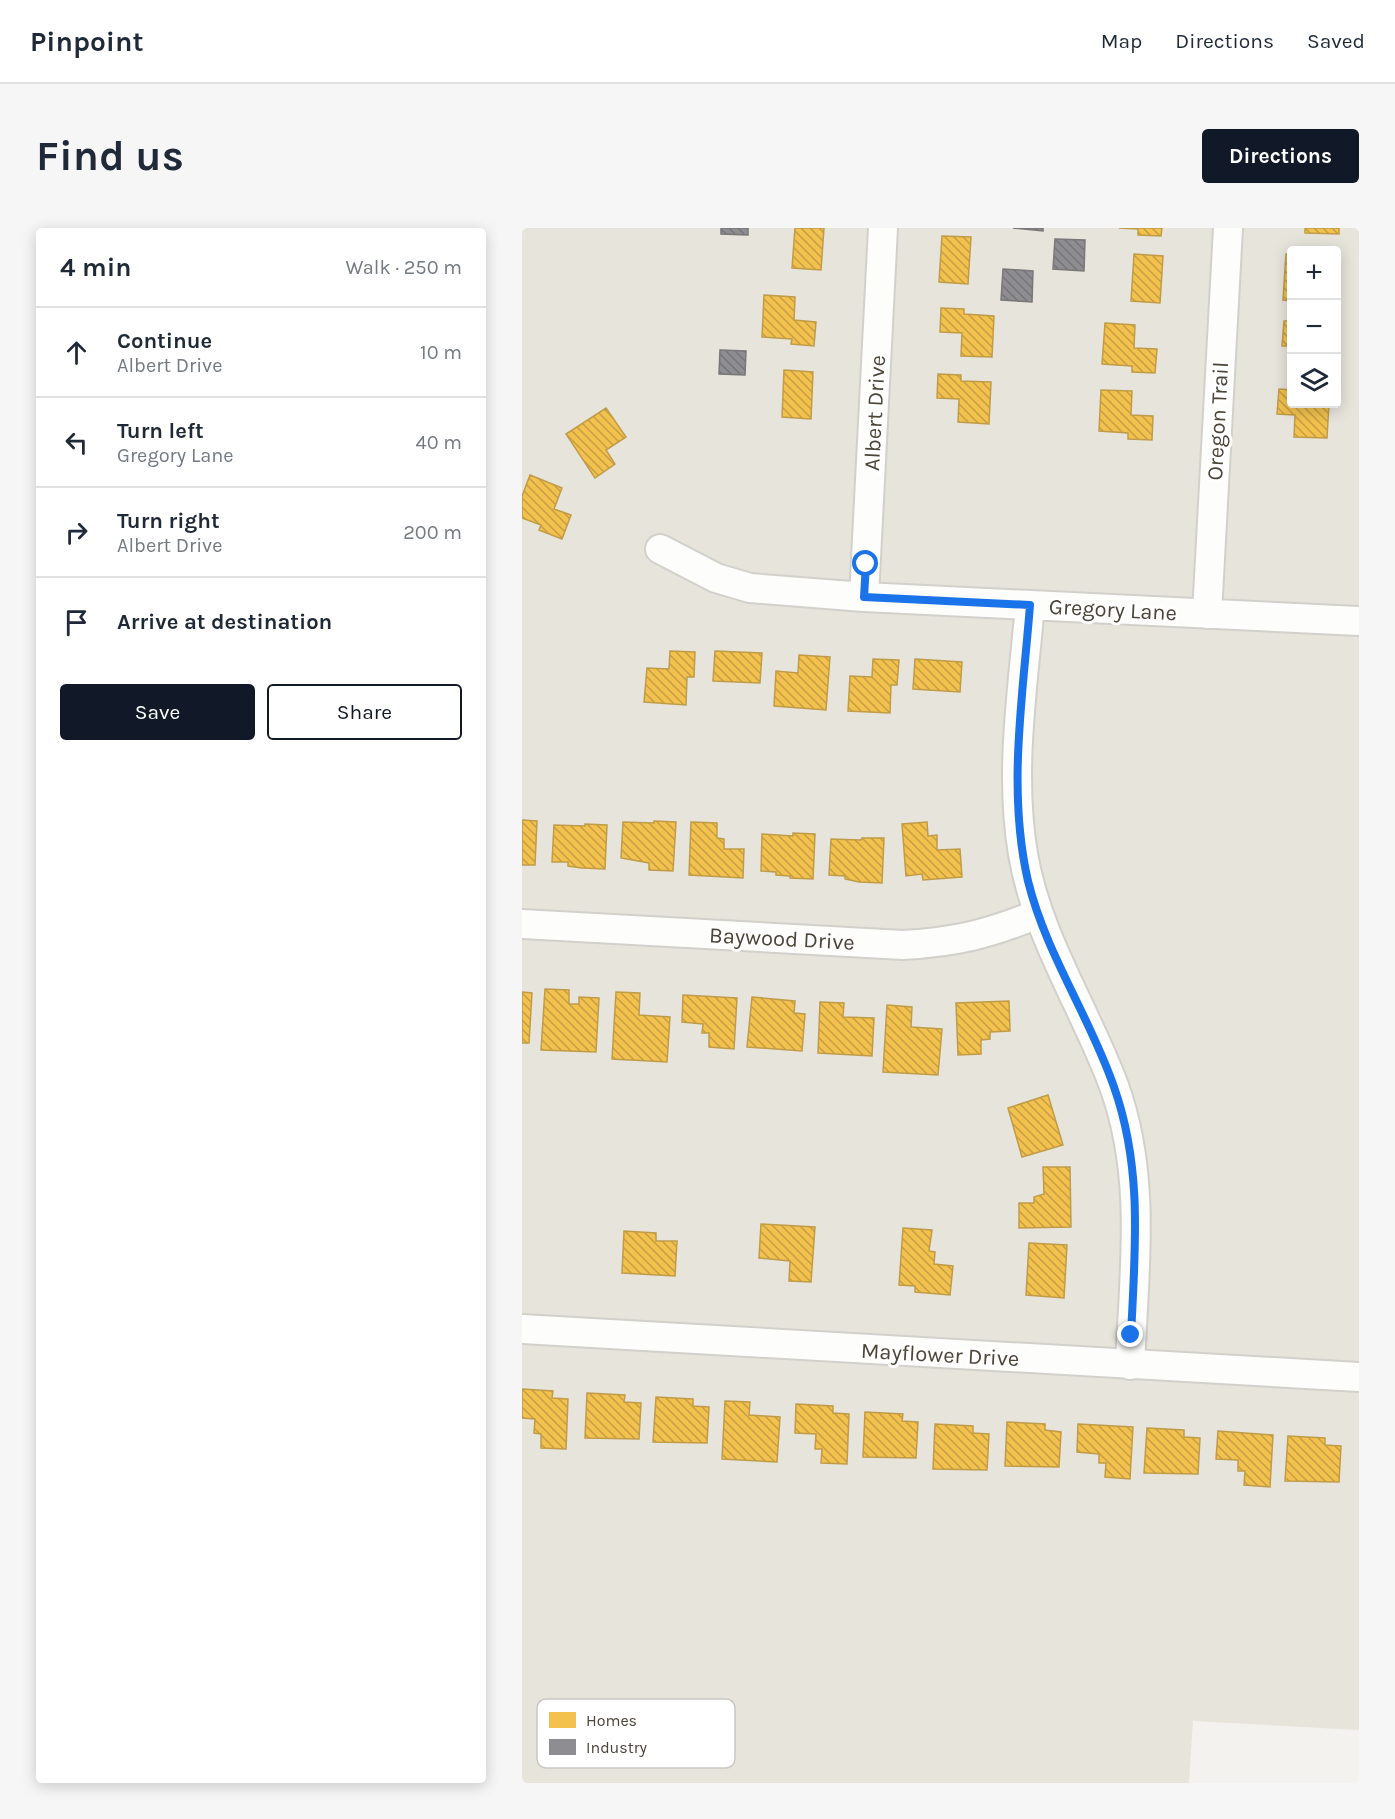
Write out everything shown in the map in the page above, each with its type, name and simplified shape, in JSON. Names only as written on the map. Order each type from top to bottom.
[{"type":"street","name":"Albert Drive","points":[[864,597],[883,228]]},
{"type":"street","name":"Oregon Trail","points":[[1207,614],[1228,228]]},
{"type":"street","name":"Gregory Lane","points":[[660,549],[716,578],[750,588],[864,597],[1359,621]]},
{"type":"street","points":[[1030,605],[1017,787],[1023,854],[1038,914],[1113,1085],[1131,1146],[1137,1218],[1130,1365]]},
{"type":"street","name":"Baywood Drive","points":[[522,924],[903,945],[948,943],[981,935],[1038,914]]},
{"type":"street","name":"Mayflower Drive","points":[[522,1329],[1359,1377]]},
{"type":"shaded area","points":[[522,228],[1359,228],[1359,1730],[1193,1721],[1189,1783],[522,1783]]},
{"type":"building: Homes","points":[[795,228],[824,228],[821,270],[792,268]]},
{"type":"building: Homes","points":[[1119,228],[1162,228],[1161,236],[1138,235],[1138,229]]},
{"type":"building: Homes","points":[[1305,228],[1339,228],[1339,234],[1305,233]]},
{"type":"building: Homes","points":[[942,236],[971,237],[968,284],[939,282]]},
{"type":"building: Homes","points":[[1134,254],[1163,256],[1160,303],[1131,301]]},
{"type":"building: Homes","points":[[1286,254],[1287,254],[1287,300],[1283,300]]},
{"type":"building: Homes","points":[[764,295],[795,297],[794,320],[816,322],[814,346],[791,344],[792,339],[762,337]]},
{"type":"building: Homes","points":[[941,308],[964,309],[964,314],[994,316],[992,357],[961,356],[962,333],[940,332]]},
{"type":"building: Homes","points":[[1284,321],[1287,321],[1287,346],[1282,346]]},
{"type":"building: Homes","points":[[1105,323],[1135,325],[1134,348],[1157,349],[1155,373],[1132,372],[1132,366],[1102,364]]},
{"type":"building: Homes","points":[[784,370],[813,372],[811,419],[782,417]]},
{"type":"building: Homes","points":[[938,374],[961,375],[961,381],[991,382],[989,424],[958,422],[959,399],[937,398]]},
{"type":"building: Homes","points":[[1279,389],[1287,390],[1287,408],[1329,408],[1327,438],[1294,437],[1295,415],[1277,414]]},
{"type":"building: Homes","points":[[1101,390],[1132,391],[1131,415],[1153,416],[1152,440],[1128,439],[1128,433],[1099,431]]},
{"type":"building: Homes","points":[[606,408],[626,437],[606,450],[615,464],[595,478],[566,434]]},
{"type":"building: Homes","points":[[530,475],[562,488],[554,509],[571,515],[562,539],[539,530],[541,525],[522,518],[522,496]]},
{"type":"building: Homes","points":[[670,651],[695,652],[694,677],[687,677],[686,705],[644,702],[647,668],[669,669]]},
{"type":"building: Homes","points":[[715,651],[762,653],[760,683],[713,681]]},
{"type":"building: Homes","points":[[799,655],[830,657],[826,710],[774,706],[776,671],[798,673]]},
{"type":"building: Homes","points":[[873,659],[899,660],[897,685],[891,685],[890,713],[848,711],[850,676],[872,677]]},
{"type":"building: Homes","points":[[915,659],[962,662],[960,692],[913,689]]},
{"type":"building: Homes","points":[[522,820],[537,821],[535,865],[522,865]]},
{"type":"building: Homes","points":[[654,821],[676,822],[673,871],[649,870],[649,863],[621,858],[623,822],[654,823]]},
{"type":"building: Homes","points":[[691,822],[717,823],[717,838],[724,839],[724,849],[744,849],[743,878],[689,875]]},
{"type":"building: Homes","points":[[927,822],[928,836],[937,835],[937,850],[960,849],[962,877],[923,880],[922,874],[906,876],[902,824]]},
{"type":"building: Homes","points":[[585,824],[607,825],[605,869],[568,866],[568,862],[552,862],[554,825],[585,826]]},
{"type":"building: Homes","points":[[793,833],[815,834],[813,879],[790,878],[790,876],[776,875],[776,872],[761,871],[762,834],[793,836]]},
{"type":"building: Homes","points":[[862,838],[884,838],[882,883],[859,882],[845,879],[845,876],[829,875],[831,839],[861,840]]},
{"type":"building: Homes","points":[[545,989],[569,990],[569,1004],[579,1004],[579,997],[599,998],[596,1052],[541,1050]]},
{"type":"building: Homes","points":[[522,992],[532,993],[529,1043],[522,1043]]},
{"type":"building: Homes","points":[[616,992],[640,993],[639,1015],[670,1017],[667,1062],[612,1059]]},
{"type":"building: Homes","points":[[683,995],[737,998],[734,1049],[709,1047],[709,1033],[702,1033],[703,1024],[682,1022]]},
{"type":"building: Homes","points":[[752,997],[795,1001],[794,1013],[805,1014],[802,1051],[747,1047]]},
{"type":"building: Homes","points":[[1009,1001],[1010,1031],[990,1032],[990,1039],[981,1040],[981,1054],[958,1055],[956,1003]]},
{"type":"building: Homes","points":[[820,1002],[844,1003],[843,1017],[874,1018],[872,1056],[818,1053]]},
{"type":"building: Homes","points":[[887,1005],[912,1007],[911,1027],[942,1029],[938,1075],[883,1072]]},
{"type":"building: Homes","points":[[1048,1095],[1063,1145],[1022,1157],[1008,1108]]},
{"type":"building: Homes","points":[[1043,1167],[1070,1167],[1071,1227],[1019,1228],[1019,1203],[1034,1203],[1034,1197],[1044,1194]]},
{"type":"building: Homes","points":[[761,1224],[815,1227],[811,1282],[789,1281],[790,1261],[759,1258]]},
{"type":"building: Homes","points":[[903,1228],[932,1230],[929,1251],[935,1252],[934,1264],[953,1266],[950,1295],[915,1292],[915,1286],[899,1285]]},
{"type":"building: Homes","points":[[624,1231],[656,1233],[656,1241],[677,1241],[675,1276],[622,1273]]},
{"type":"building: Homes","points":[[1029,1243],[1067,1245],[1064,1298],[1026,1295]]},
{"type":"building: Homes","points":[[522,1389],[553,1391],[552,1398],[568,1399],[566,1449],[541,1448],[541,1434],[534,1433],[535,1419],[522,1418]]},
{"type":"building: Homes","points":[[587,1393],[625,1395],[624,1402],[641,1403],[639,1439],[585,1438]]},
{"type":"building: Homes","points":[[656,1397],[693,1399],[693,1406],[709,1407],[707,1443],[653,1442]]},
{"type":"building: Homes","points":[[725,1401],[750,1402],[749,1415],[780,1417],[777,1462],[722,1459]]},
{"type":"building: Homes","points":[[796,1404],[833,1406],[833,1413],[849,1414],[847,1464],[821,1463],[822,1449],[815,1449],[816,1434],[795,1433]]},
{"type":"building: Homes","points":[[865,1412],[903,1414],[902,1421],[918,1422],[916,1458],[863,1457]]},
{"type":"building: Homes","points":[[1007,1422],[1045,1424],[1045,1430],[1061,1432],[1059,1467],[1005,1466]]},
{"type":"building: Homes","points":[[935,1424],[973,1426],[973,1433],[989,1434],[987,1470],[933,1469]]},
{"type":"building: Homes","points":[[1078,1424],[1133,1427],[1130,1479],[1105,1477],[1106,1463],[1099,1463],[1099,1454],[1077,1452]]},
{"type":"building: Homes","points":[[1147,1428],[1184,1430],[1184,1437],[1200,1438],[1198,1474],[1144,1473]]},
{"type":"building: Homes","points":[[1218,1431],[1273,1435],[1270,1487],[1244,1485],[1245,1471],[1238,1471],[1238,1460],[1216,1459]]},
{"type":"building: Homes","points":[[1288,1436],[1325,1438],[1325,1445],[1341,1446],[1339,1482],[1285,1481]]},
{"type":"building: Industry","points":[[721,228],[748,228],[748,235],[721,234]]},
{"type":"building: Industry","points":[[1013,228],[1043,228],[1043,231]]},
{"type":"building: Industry","points":[[1055,239],[1085,240],[1084,271],[1053,269]]},
{"type":"building: Industry","points":[[1003,269],[1033,271],[1032,302],[1001,300]]},
{"type":"building: Industry","points":[[720,350],[746,351],[745,375],[719,374]]},
{"type":"route","points":[[866,564],[864,597],[1030,605],[1017,765],[1018,812],[1023,854],[1038,914],[1113,1085],[1131,1146],[1137,1218],[1131,1335]]}]
